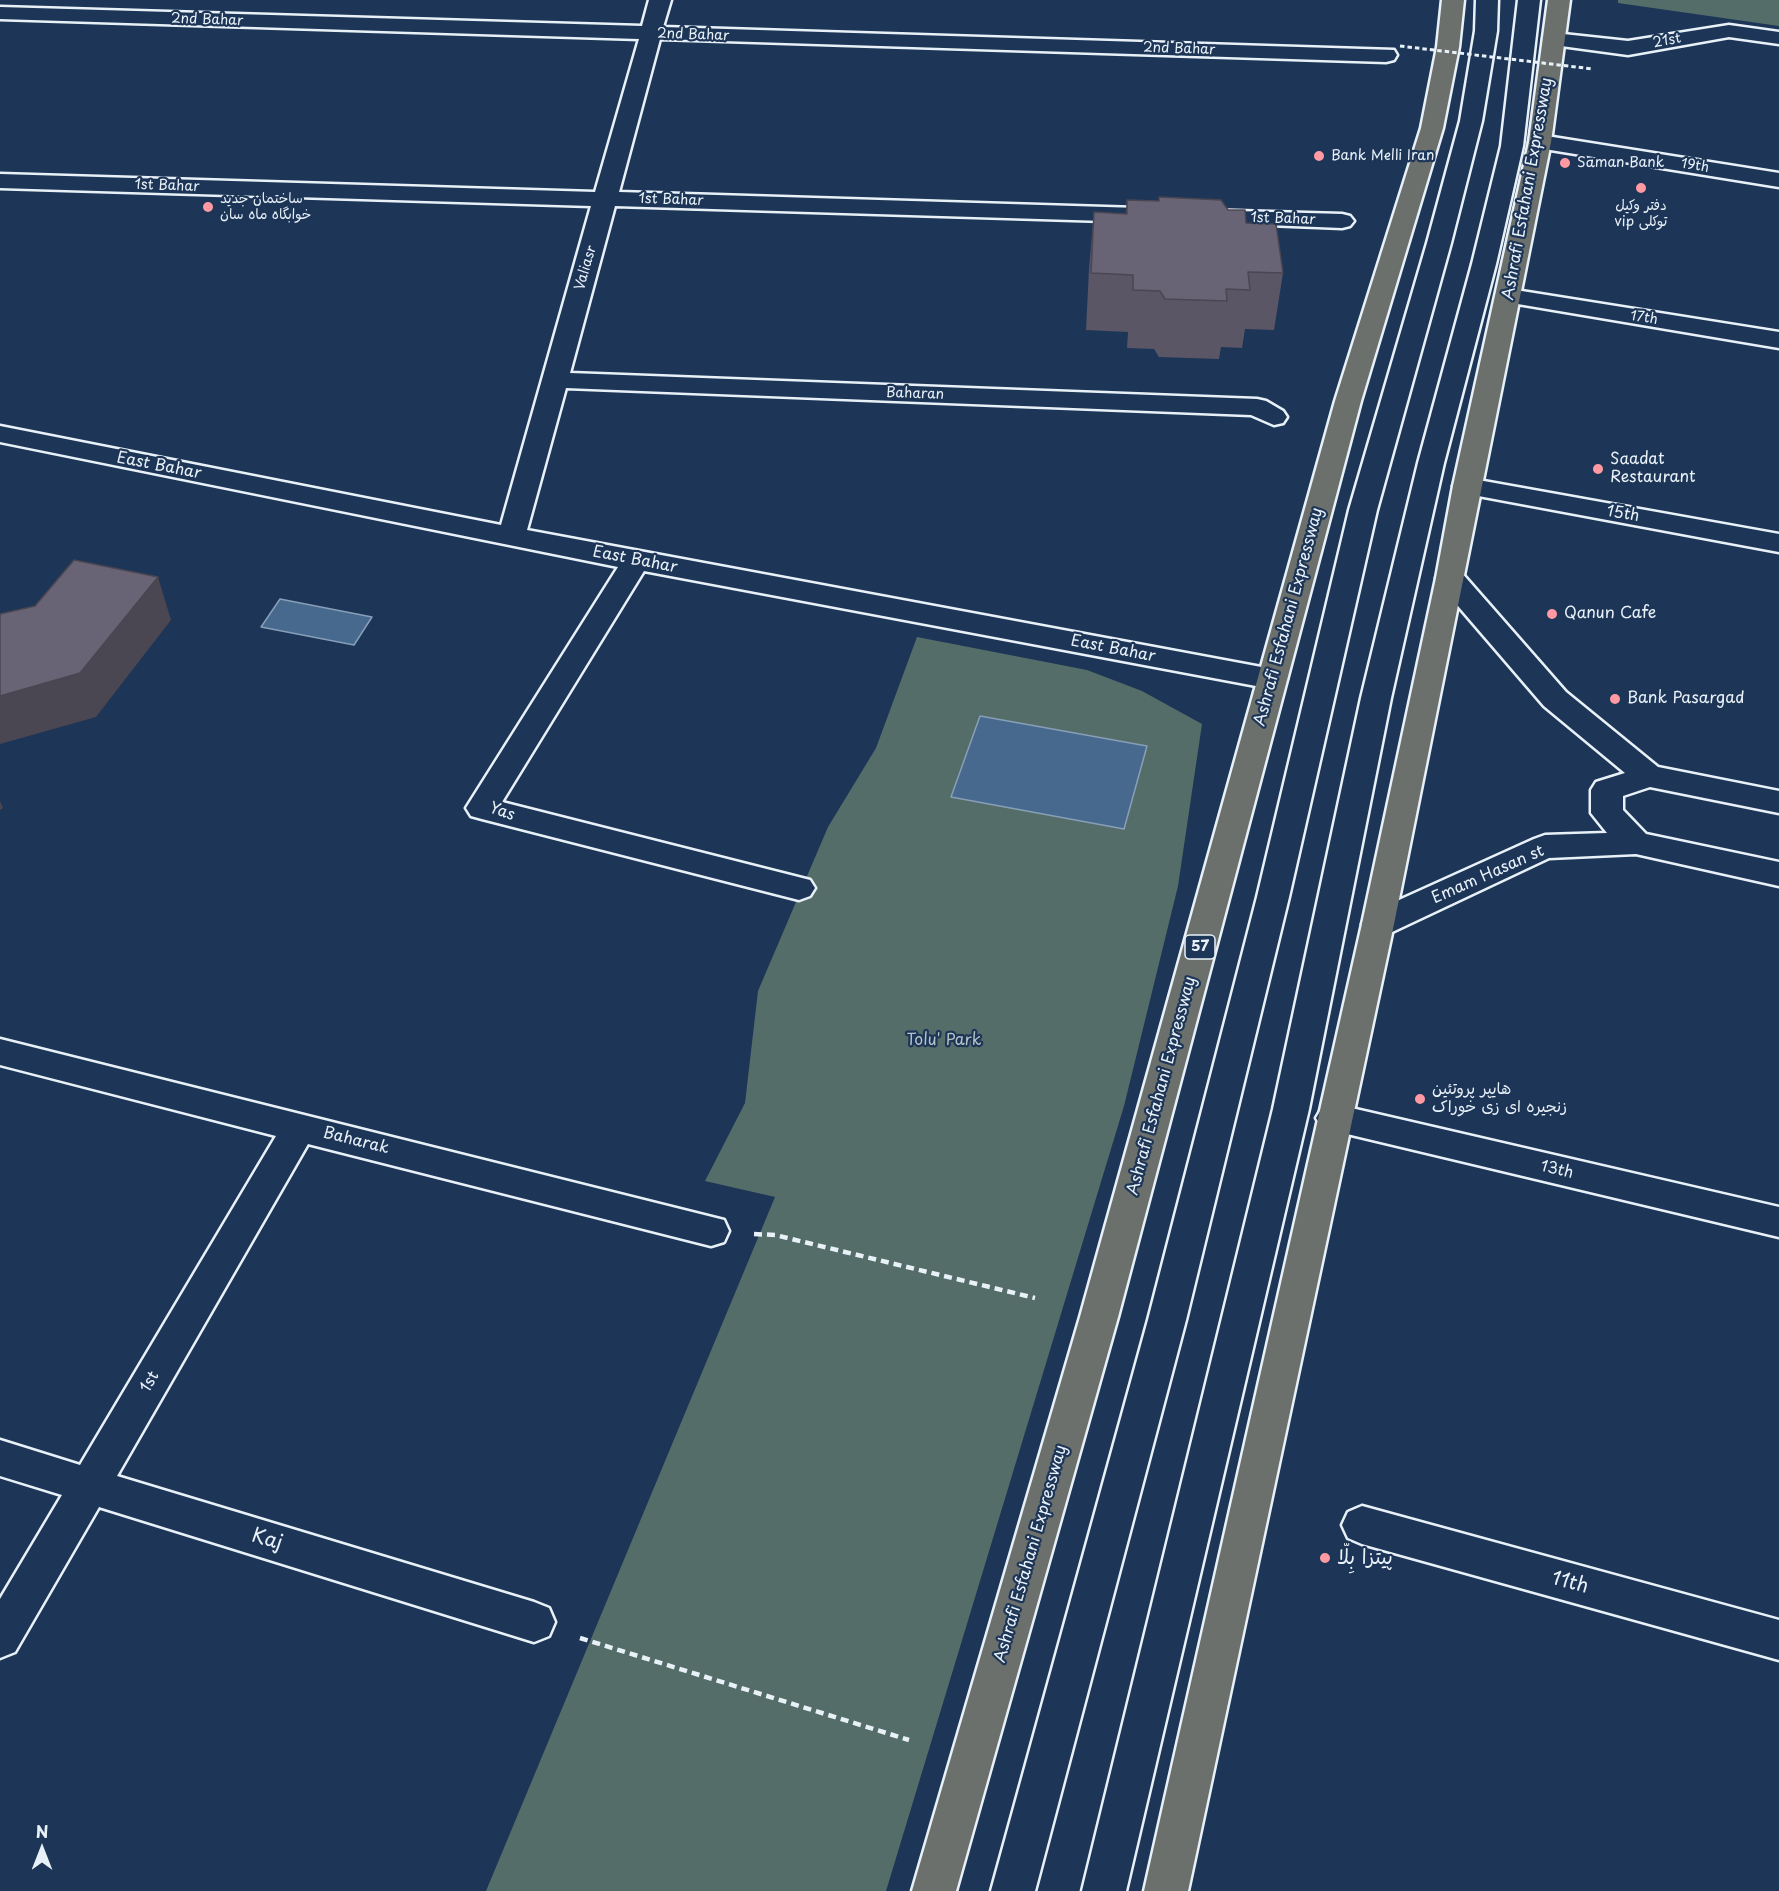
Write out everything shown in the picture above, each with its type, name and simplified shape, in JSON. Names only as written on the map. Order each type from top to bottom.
[{"type":"highway","name":"Ashrafi Esfahani Expressway","points":[[934,1891],[1099,1317],[1348,401],[1432,128],[1448,47],[1453,0]]},
{"type":"highway","name":"Ashrafi Esfahani Expressway","points":[[1166,1891],[1378,924],[1467,486],[1509,296],[1540,142],[1559,0]]},
{"type":"street","name":"Valiasr","points":[[512,536],[660,0]]},
{"type":"street","points":[[1013,1891],[1175,1285],[1273,897],[1363,510],[1439,243],[1471,121],[1486,31],[1487,0]]},
{"type":"street","points":[[1104,1891],[1291,1109],[1376,698],[1397,608],[1431,463],[1484,264],[1512,146],[1529,0]]},
{"type":"street","name":"2nd Bahar","points":[[0,13],[650,34],[1393,51]]},
{"type":"street","name":"21st","points":[[1554,39],[1628,48],[1729,30],[1779,38]]},
{"type":"street","name":"19th","points":[[1540,142],[1779,180]]},
{"type":"street","name":"1st Bahar","points":[[0,181],[1342,221]]},
{"type":"street","name":"17th","points":[[1509,296],[1779,340]]},
{"type":"street","name":"Baharan","points":[[554,380],[1257,407],[1274,417]]},
{"type":"street","name":"East Bahar","points":[[0,434],[636,561],[1272,679]]},
{"type":"street","name":"15th","points":[[1467,486],[1779,543]]},
{"type":"street","name":"Yas","points":[[636,561],[482,808],[799,888]]},
{"type":"street","points":[[1450,578],[1554,699],[1649,776],[1779,802]]},
{"type":"street","points":[[1636,843],[1607,813],[1607,790],[1649,776]]},
{"type":"street","name":"Emam Hasan st","points":[[1378,924],[1545,847],[1636,843],[1779,874]]},
{"type":"street","name":"Baharak","points":[[0,1052],[711,1231]]},
{"type":"street","name":"13th","points":[[1334,1118],[1779,1222]]},
{"type":"street","name":"1st","points":[[0,1638],[300,1127]]},
{"type":"street","name":"Kaj","points":[[0,1458],[534,1622]]},
{"type":"street","name":"11th","points":[[1362,1525],[1779,1640]]},
{"type":"path","points":[[1393,51],[1593,69]]},
{"type":"path","points":[[775,1235],[1035,1298]]},
{"type":"path","points":[[612,1650],[909,1740]]},
{"type":"green space","points":[[1618,0],[1779,0],[1779,26],[1618,3]]},
{"type":"green space","name":"Tolu' Park","points":[[917,637],[1087,670],[1142,691],[1202,724],[1178,886],[1124,1106],[886,1891],[486,1891],[775,1197],[705,1181],[745,1103],[758,991],[828,827],[876,748]]},
{"type":"water","points":[[280,599],[372,617],[354,645],[261,627]]},
{"type":"water","points":[[980,716],[1147,746],[1124,829],[951,797]]},
{"type":"building","points":[[1159,197],[1221,200],[1228,210],[1245,210],[1246,223],[1276,224],[1283,273],[1248,272],[1250,290],[1226,289],[1227,301],[1165,299],[1160,291],[1133,290],[1133,275],[1091,273],[1094,212],[1127,214],[1127,200],[1159,201]]},
{"type":"building","points":[[74,560],[158,577],[80,673],[0,696],[0,614],[35,606]]},
{"type":"place","name":"Bank Melli Iran","points":[[1319,156]]},
{"type":"place","name":"Saman Bank","points":[[1565,163]]},
{"type":"place","name":"دفتر وکیل vip توکلی","points":[[1641,188]]},
{"type":"place","name":"ساختمان جدید خوابگاه ماه سان","points":[[208,207]]},
{"type":"place","name":"Saadat Restaurant","points":[[1598,469]]},
{"type":"place","name":"Qanun Cafe","points":[[1552,614]]},
{"type":"place","name":"Bank Pasargad","points":[[1615,699]]},
{"type":"place","name":"هایپر پروتئین زنجیره ای زی خوراک","points":[[1420,1099]]},
{"type":"place","name":"پيتزا بِلّا","points":[[1325,1558]]}]
